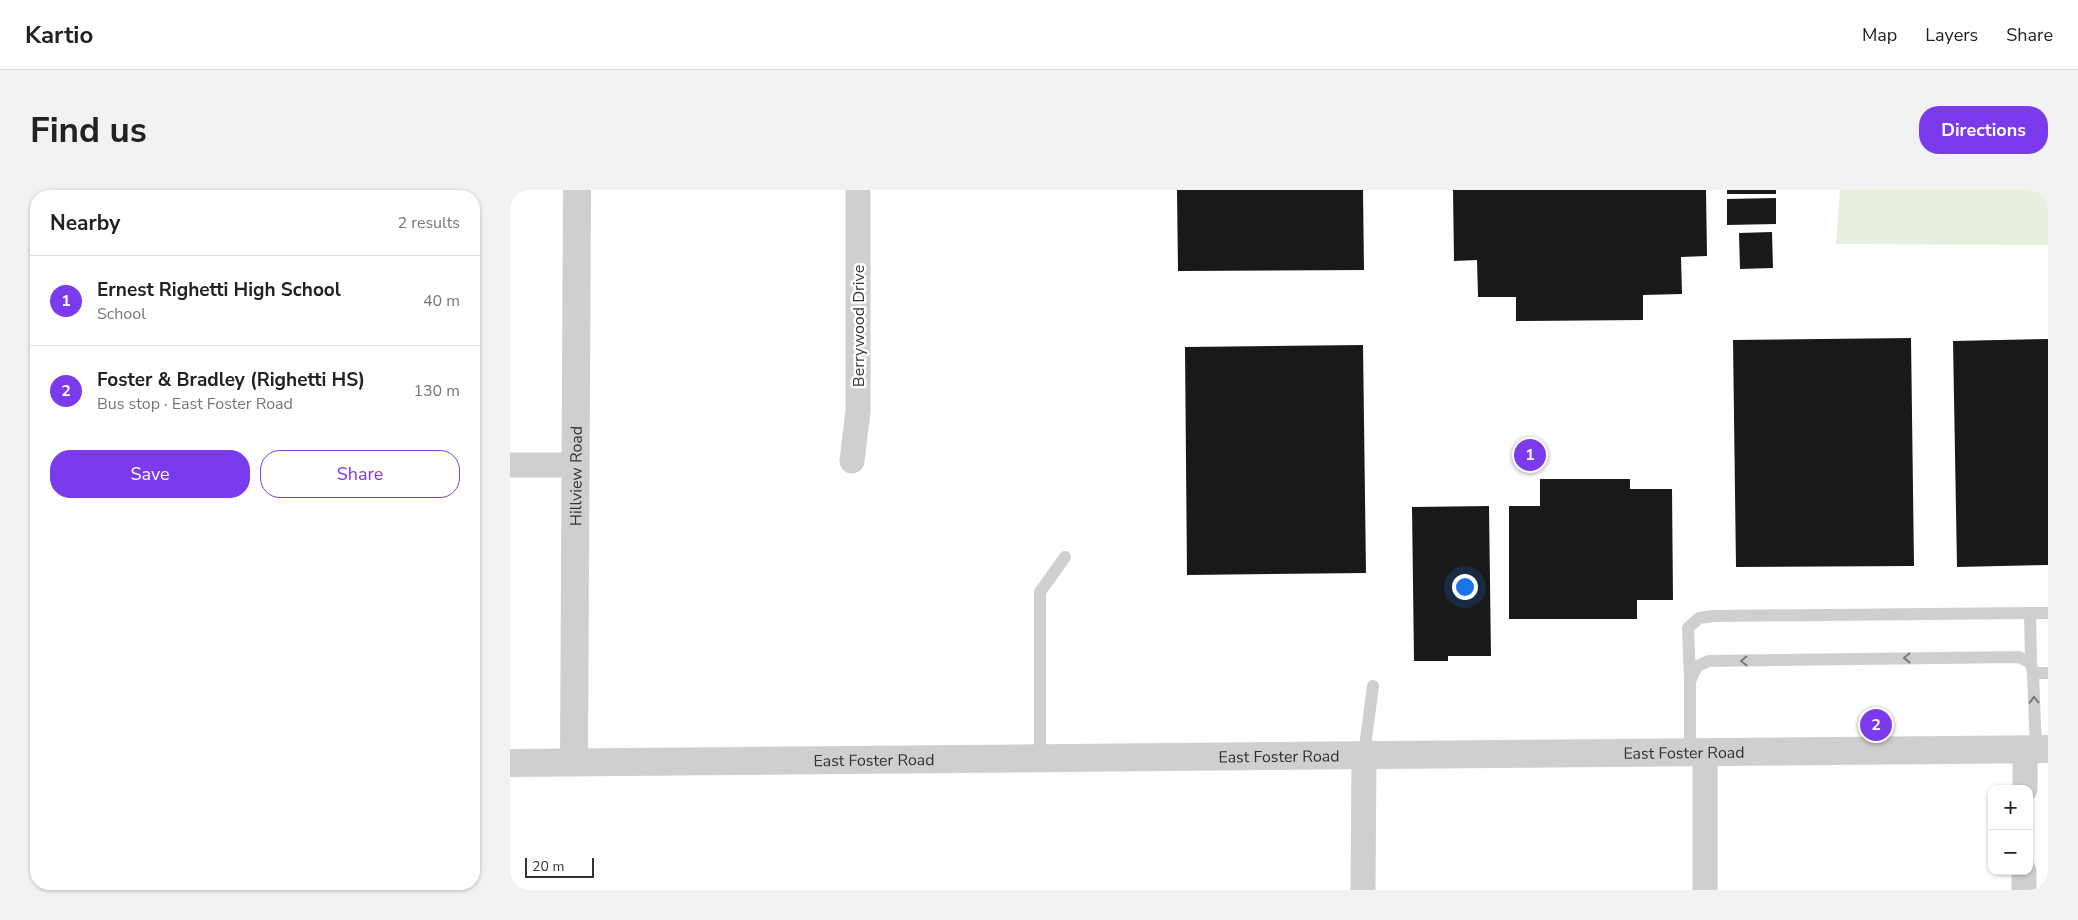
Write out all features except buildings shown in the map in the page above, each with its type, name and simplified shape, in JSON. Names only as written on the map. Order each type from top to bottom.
[{"type":"street","name":"Hillview Road","points":[[574,762],[577,190]]},
{"type":"street","name":"Berrywood Drive","points":[[852,462],[858,411],[858,190]]},
{"type":"street","points":[[510,465],[576,464]]},
{"type":"street","points":[[2026,785],[2036,749]]},
{"type":"street","name":"East Foster Road","points":[[510,762],[2036,749]]},
{"type":"street","points":[[1698,752],[1705,890]]},
{"type":"street","points":[[1363,890],[1364,754]]},
{"type":"street","points":[[2024,875],[2024,890]]},
{"type":"lane","points":[[1040,757],[1040,592],[1065,558]]},
{"type":"lane","points":[[2030,613],[2036,749]]},
{"type":"lane","points":[[1698,752],[1690,682],[1688,628],[1699,618],[1714,616],[2048,613]]},
{"type":"lane","points":[[1690,682],[1697,666],[1709,661],[2019,657],[2032,668],[2048,673]]},
{"type":"lane","points":[[1364,754],[1373,686]]},
{"type":"green space","points":[[1840,190],[2048,190],[2048,245],[1836,244]]},
{"type":"place","name":"Ernest Righetti High School","points":[[1530,455]]},
{"type":"place","name":"Foster & Bradley (Righetti HS)","points":[[1876,725]]}]
